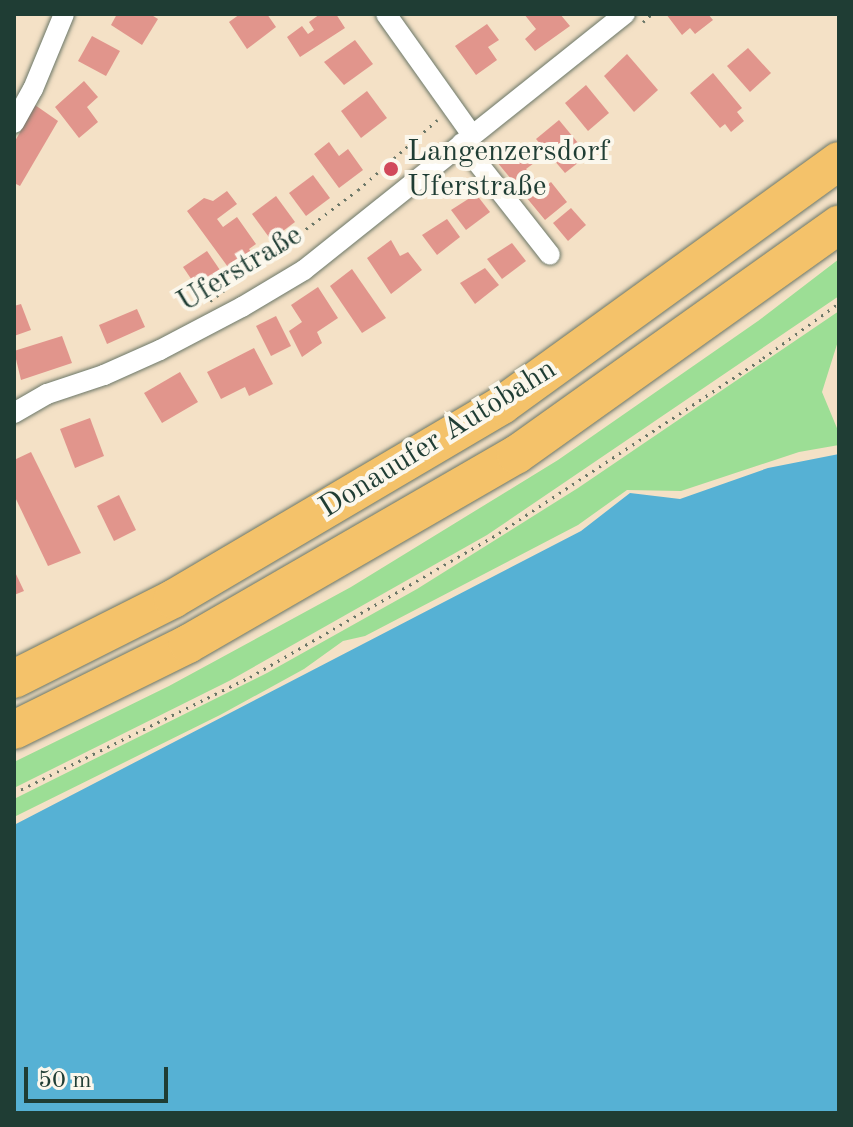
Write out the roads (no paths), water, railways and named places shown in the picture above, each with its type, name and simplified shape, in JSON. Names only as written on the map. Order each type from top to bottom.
[{"type":"highway","name":"Donauufer Autobahn","points":[[14,679],[173,599],[502,405],[839,161]]},
{"type":"highway","name":"Donauufer Autobahn","points":[[14,730],[188,644],[516,455],[839,225]]},
{"type":"street","points":[[14,123],[33,89],[64,14]]},
{"type":"street","points":[[386,14],[467,139],[550,255]]},
{"type":"street","name":"Uferstraße","points":[[14,413],[47,394],[132,362],[220,318],[304,270],[625,14]]},
{"type":"water","points":[[839,454],[839,1113],[14,1113],[14,825],[581,531],[630,493],[680,499],[768,468]]},
{"type":"place","name":"Langenzersdorf Uferstraße","points":[[391,169]]}]
